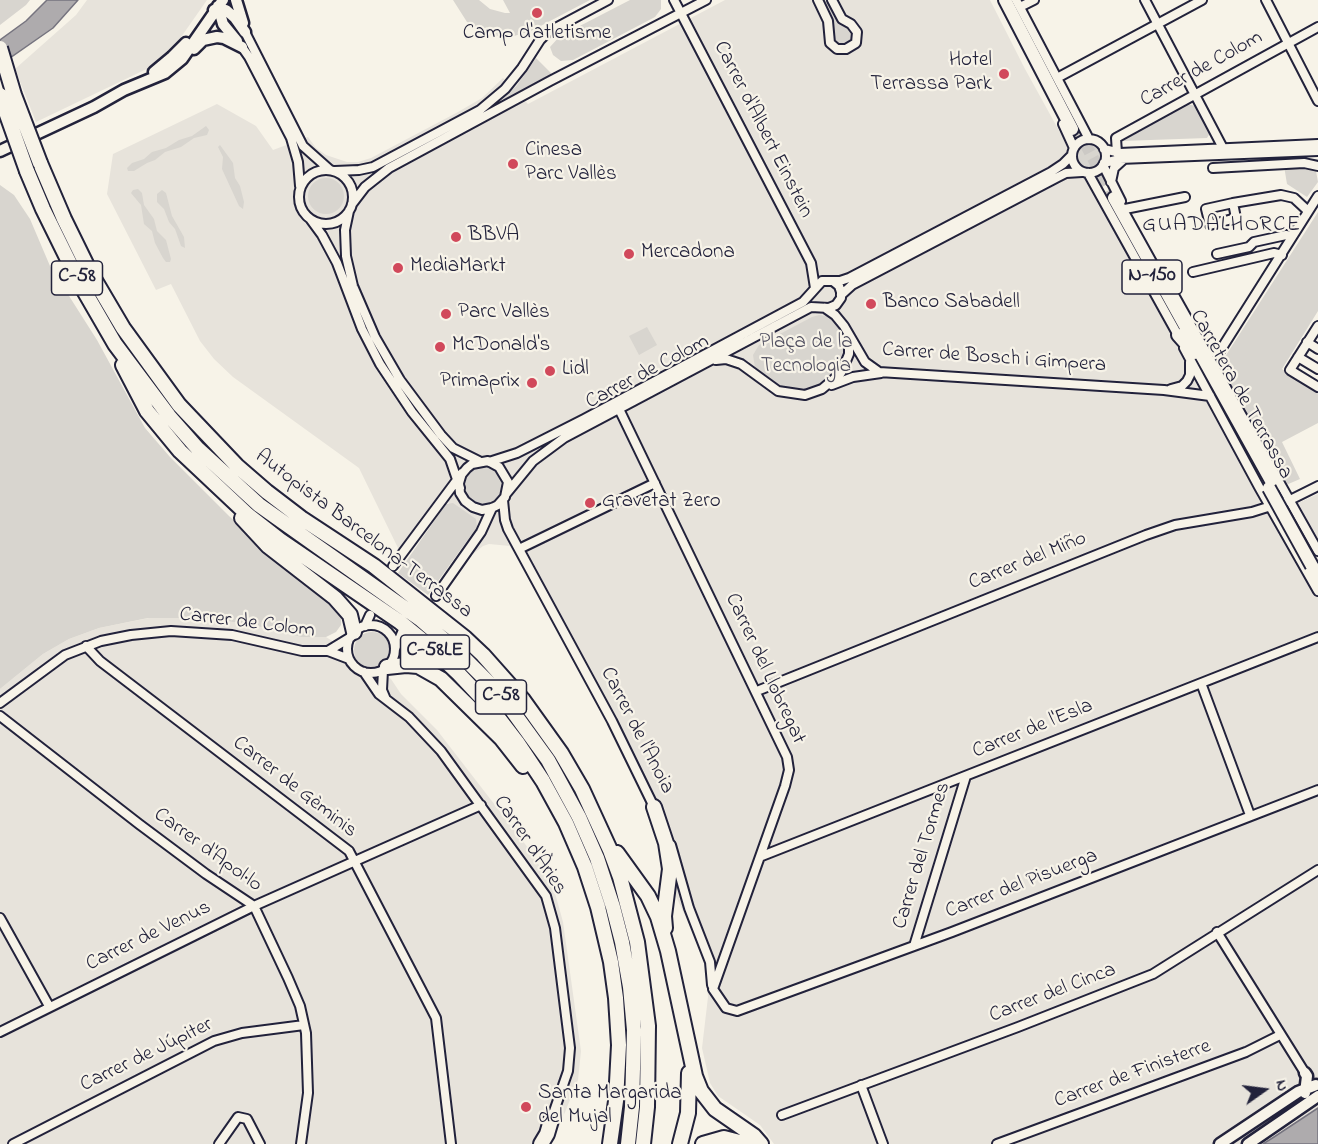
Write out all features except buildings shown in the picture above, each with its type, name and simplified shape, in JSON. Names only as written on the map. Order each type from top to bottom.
[{"type":"highway","name":"Autopista Barcelona-Terrassa","points":[[0,48],[14,95],[64,219],[96,282],[123,328],[179,405],[237,466],[267,492],[300,518],[374,566],[428,607],[483,655],[543,726],[582,789],[600,826],[620,877],[637,942],[648,1026],[649,1066],[643,1144]]},
{"type":"highway","name":"Autopista Barcelona-Terrassa","points":[[0,95],[43,209],[78,280],[115,344],[169,416],[230,479],[294,532],[420,619],[456,650],[511,709],[548,760],[579,817],[597,858],[622,942],[630,987],[633,1029],[632,1107],[628,1144]]},
{"type":"highway","name":"C-58LE","points":[[115,344],[128,376],[147,411],[180,451],[248,515],[415,634],[459,674],[517,742],[555,801],[585,867],[603,926],[614,978],[619,1045],[616,1101],[610,1144]]},
{"type":"highway","points":[[180,451],[190,467],[268,546],[344,607],[357,632]]},
{"type":"highway","points":[[385,668],[418,666],[441,679],[501,738],[529,773],[564,828],[603,926]]},
{"type":"highway","points":[[654,807],[666,843],[670,869],[664,916],[668,951],[695,1076],[706,1099],[726,1118],[742,1127],[761,1144]]},
{"type":"highway","points":[[600,826],[653,905],[668,951]]},
{"type":"highway","points":[[680,1144],[689,1100],[690,1076],[684,1029]]},
{"type":"highway","points":[[541,1144],[552,1117]]},
{"type":"highway","points":[[703,1144],[724,1138],[747,1144]]},
{"type":"main road","points":[[237,0],[245,32]]},
{"type":"main road","points":[[1005,0],[1074,127],[1016,2]]},
{"type":"main road","points":[[219,2],[245,32]]},
{"type":"main road","points":[[1,149],[92,102],[103,100],[144,80],[177,53],[200,22],[219,2]]},
{"type":"main road","points":[[219,2],[223,24],[242,47]]},
{"type":"main road","points":[[182,58],[219,2]]},
{"type":"main road","points":[[144,80],[158,77],[197,45],[211,37],[224,38],[242,47]]},
{"type":"main road","name":"Carretera de Terrassa","points":[[1112,200],[1193,351],[1317,564]]},
{"type":"main road","points":[[1189,321],[1193,351]]},
{"type":"main road","points":[[1178,335],[1193,351]]},
{"type":"main road","points":[[1220,1144],[1312,1084]]},
{"type":"main road","points":[[1233,1144],[1278,1116],[1312,1084]]},
{"type":"main road","points":[[1248,1144],[1312,1084]]},
{"type":"street","points":[[300,188],[312,174],[321,170],[359,170],[373,167],[480,110],[505,89],[548,32],[608,0]]},
{"type":"street","name":"Carrer d'Albert Einstein","points":[[674,0],[811,263],[831,281]]},
{"type":"street","points":[[311,220],[328,224],[344,217],[365,187],[389,168],[706,0]]},
{"type":"street","points":[[818,0],[828,21],[830,43],[837,49],[846,49],[856,43],[857,32],[855,27],[842,19],[832,0]]},
{"type":"street","points":[[999,0],[1049,96],[1073,152],[1076,167],[1085,172],[1178,335]]},
{"type":"street","points":[[1034,0],[1016,2],[1089,139]]},
{"type":"street","points":[[1145,0],[1224,152]]},
{"type":"street","points":[[1057,78],[1202,0]]},
{"type":"street","points":[[1266,0],[1318,99]]},
{"type":"street","name":"Carrer de Colom","points":[[1117,153],[1116,138],[1318,27]]},
{"type":"street","points":[[245,32],[303,146],[347,181],[351,188],[351,207],[345,230],[348,269],[361,306],[383,352],[399,380],[441,435],[453,448],[479,462]]},
{"type":"street","points":[[242,47],[291,138],[298,162],[299,203],[334,257],[362,329],[380,364],[412,412],[451,462],[462,497],[473,507],[482,510],[492,508]]},
{"type":"street","points":[[1318,144],[1224,152],[1124,159],[1104,164],[1098,170],[1066,173],[852,285],[832,307],[824,307],[816,302],[814,290],[822,281],[849,278],[1019,189],[1063,164],[1079,142],[1089,139],[1117,153],[1224,152],[1318,151]]},
{"type":"street","points":[[1104,148],[1106,155],[1104,164],[1111,182],[1290,500],[1317,564]]},
{"type":"street","points":[[1111,182],[1114,168],[1124,159]]},
{"type":"street","points":[[1213,168],[1304,163],[1318,166]]},
{"type":"street","points":[[1233,203],[1285,195],[1294,198],[1308,211]]},
{"type":"street","points":[[1208,353],[1220,351],[1318,196]]},
{"type":"street","points":[[1125,209],[1185,197]]},
{"type":"street","points":[[1217,254],[1249,247],[1254,242],[1292,236]]},
{"type":"street","points":[[1193,272],[1274,253],[1282,255]]},
{"type":"street","name":"Carrer d'Albert Einstein","points":[[811,263],[814,290]]},
{"type":"street","points":[[831,281],[840,289],[841,298]]},
{"type":"street","name":"Carrer de Colom","points":[[489,462],[517,453],[574,424],[803,302],[814,290]]},
{"type":"street","name":"Carrer de Bosch i Gimpera","points":[[841,298],[844,326]]},
{"type":"street","name":"Carrer de Colom","points":[[505,497],[527,468],[547,449],[811,308],[824,307]]},
{"type":"street","name":"Carrer de Bosch i Gimpera","points":[[824,307],[844,326],[865,363],[885,373],[1164,390],[1210,396]]},
{"type":"street","points":[[1317,329],[1290,370],[1318,387]]},
{"type":"street","points":[[822,389],[838,377],[845,366],[849,354],[849,336]]},
{"type":"street","points":[[1307,342],[1318,349]]},
{"type":"street","points":[[1164,390],[1178,387],[1187,381],[1193,351]]},
{"type":"street","points":[[1193,351],[1210,396],[1318,591]]},
{"type":"street","points":[[1298,357],[1318,369]]},
{"type":"street","points":[[712,360],[726,359],[741,364],[774,390],[787,394],[805,394],[853,377],[885,373]]},
{"type":"street","name":"Carrer del Llobregat","points":[[619,409],[787,757],[789,770],[762,856],[713,989]]},
{"type":"street","points":[[393,566],[467,468],[479,462],[489,462],[503,471],[508,482],[505,497],[492,508],[481,532],[436,596]]},
{"type":"street","points":[[519,549],[655,483]]},
{"type":"street","name":"Carrer del Miño","points":[[757,691],[1146,535],[1175,525],[1241,515],[1270,507],[1318,486]]},
{"type":"street","name":"Carrer de l'Anoia","points":[[505,497],[506,524],[612,721],[662,820],[689,908],[710,962],[713,989]]},
{"type":"street","points":[[370,615],[348,644],[349,658],[364,672],[377,672],[385,668],[393,659],[403,630]]},
{"type":"street","points":[[357,632],[372,626],[385,630],[395,649]]},
{"type":"street","name":"Carrer de Colom","points":[[0,703],[52,663],[86,645],[131,635],[181,632],[231,635],[302,651],[328,651],[349,658]]},
{"type":"street","name":"Carrer de Colom","points":[[328,651],[357,632]]},
{"type":"street","name":"Carrer de l'Esla","points":[[762,856],[1318,637]]},
{"type":"street","name":"Carrer de Gèminis","points":[[86,645],[100,661],[349,851],[436,1018],[451,1144]]},
{"type":"street","points":[[385,668],[382,690],[386,697]]},
{"type":"street","name":"Carrer d'Àries","points":[[364,672],[379,694],[386,697],[409,717],[433,741],[546,896],[555,928],[570,1048],[568,1071],[552,1117]]},
{"type":"street","points":[[1201,683],[1250,815]]},
{"type":"street","name":"Carrer d'Apol·lo","points":[[0,716],[139,824],[206,874],[254,906],[300,1006],[304,1026],[308,1054],[308,1094],[301,1144]]},
{"type":"street","name":"Carrer del Tormes","points":[[914,946],[966,776]]},
{"type":"street","name":"Carrer del Pisuerga","points":[[713,989],[726,1008],[737,1011],[914,946],[1318,790]]},
{"type":"street","name":"Carrer de Venus","points":[[0,1032],[254,906],[481,805]]},
{"type":"street","name":"Carrer del Cinca","points":[[782,1115],[1018,1028],[1153,974],[1318,870]]},
{"type":"street","points":[[0,918],[49,1006]]},
{"type":"street","points":[[1217,932],[1312,1084]]},
{"type":"street","name":"Carrer de Júpiter","points":[[13,1144],[214,1041],[242,1033],[304,1026]]},
{"type":"street","name":"Carrer de Finisterre","points":[[997,1144],[1246,1052],[1280,1035]]},
{"type":"street","points":[[861,1085],[883,1144]]},
{"type":"street","points":[[219,1144],[238,1117],[248,1119],[260,1144]]},
{"type":"shaded area","points":[[47,0],[78,0],[53,28],[0,65],[0,40],[26,21]]},
{"type":"shaded area","points":[[87,0],[207,0],[179,40],[157,64],[36,122],[15,69],[76,15]]},
{"type":"shaded area","points":[[725,0],[990,0],[1025,69],[1271,515],[1318,494],[1318,1108],[1263,1144],[774,1144],[760,1125],[718,1096],[710,1083],[702,1048],[708,997],[705,964],[666,875],[652,814],[615,734],[510,546],[489,544],[473,554],[444,493],[399,550],[359,468],[233,377],[214,359],[200,341],[171,284],[156,290],[107,194],[113,154],[217,104],[256,126],[273,150],[308,137],[316,148],[326,155],[347,162],[358,162],[371,158],[458,112],[482,98],[503,78],[528,104]]},
{"type":"shaded area","points":[[149,618],[210,618],[301,637],[326,637],[391,679],[401,694],[437,730],[532,853],[555,893],[563,922],[581,1051],[578,1080],[557,1132],[549,1144],[0,1144],[0,689],[43,654],[69,639],[99,628]]},
{"type":"shaded area","points":[[1318,1108],[1318,1144],[1263,1144],[1274,1137]]},
{"type":"green space","points":[[0,0],[30,0],[0,25]]},
{"type":"green space","points":[[453,0],[479,0],[490,9],[510,13],[503,0],[590,0],[531,31],[514,36],[492,36],[467,22]]},
{"type":"green space","points":[[630,0],[661,0],[661,9],[655,17],[573,60],[561,61],[553,55],[550,47],[559,37],[564,38],[573,32],[572,30]]},
{"type":"green space","points":[[821,0],[828,0],[839,20],[854,34],[852,42],[846,46],[838,46],[834,42],[833,22]]},
{"type":"green space","points":[[536,58],[551,73],[551,76],[497,105],[517,85]]},
{"type":"green space","points":[[1188,104],[1195,106],[1210,133],[1207,138],[1122,141]]},
{"type":"green space","points":[[206,126],[209,130],[207,135],[194,138],[134,171],[128,171],[127,168],[132,163],[144,159],[152,152],[192,136]]},
{"type":"green space","points":[[1089,143],[1098,147],[1102,156],[1098,165],[1089,169],[1080,165],[1076,156],[1080,147]]},
{"type":"green space","points":[[220,145],[233,163],[235,178],[240,186],[244,202],[243,209],[239,206],[222,169],[223,157],[218,147]]},
{"type":"green space","points":[[1308,164],[1316,171],[1318,182],[1307,197],[1287,184],[1284,166]]},
{"type":"green space","points":[[326,178],[339,183],[344,196],[339,209],[326,214],[313,209],[308,196],[313,183]]},
{"type":"green space","points":[[0,185],[14,195],[30,219],[50,266],[97,340],[145,428],[170,457],[229,516],[270,553],[327,598],[341,617],[341,625],[336,632],[326,637],[301,637],[210,618],[148,618],[99,628],[69,639],[43,654],[0,689]]},
{"type":"green space","points":[[138,189],[142,193],[144,205],[154,219],[157,231],[166,240],[170,262],[166,262],[163,258],[152,231],[144,224],[141,205],[131,193]]},
{"type":"green space","points":[[162,190],[166,193],[172,216],[184,237],[185,248],[181,246],[175,229],[169,222],[164,209],[157,202],[157,194]]},
{"type":"green space","points":[[1318,212],[1318,311],[1282,369],[1318,392],[1318,423],[1282,442],[1300,479],[1286,485],[1222,371],[1221,363]]},
{"type":"green space","name":"Plaça de la Tecnologia","points":[[819,315],[831,317],[843,338],[844,355],[837,371],[832,376],[811,388],[792,389],[775,384],[755,368],[753,355],[759,345]]},
{"type":"green space","points":[[647,327],[657,345],[639,355],[629,336]]},
{"type":"green space","points":[[483,467],[497,472],[502,486],[497,500],[483,505],[469,500],[464,486],[469,472]]},
{"type":"green space","points":[[453,503],[476,519],[477,527],[428,595],[398,573],[446,504]]},
{"type":"green space","points":[[372,632],[385,637],[390,650],[385,663],[372,668],[359,663],[354,650],[359,637]]},
{"type":"tunnel","points":[[1076,126],[1114,198]]},
{"type":"place","name":"Camp d'atletisme","points":[[537,13]]},
{"type":"place","name":"Hotel Terrassa Park","points":[[1004,74]]},
{"type":"place","name":"Cinesa Parc Vallès","points":[[513,164]]},
{"type":"place","name":"BBVA","points":[[456,237]]},
{"type":"place","name":"Mercadona","points":[[629,254]]},
{"type":"place","name":"MediaMarkt","points":[[398,268]]},
{"type":"place","name":"Banco Sabadell","points":[[871,304]]},
{"type":"place","name":"Parc Vallès","points":[[446,314]]},
{"type":"place","name":"McDonald's","points":[[440,347]]},
{"type":"place","name":"Lidl","points":[[550,371]]},
{"type":"place","name":"Primaprix","points":[[532,383]]},
{"type":"place","name":"Gravetat Zero","points":[[590,503]]},
{"type":"place","name":"Santa Margarida del Mujal","points":[[526,1107]]},
{"type":"district","name":"GUADALHORCE","points":[[1222,226]]}]
